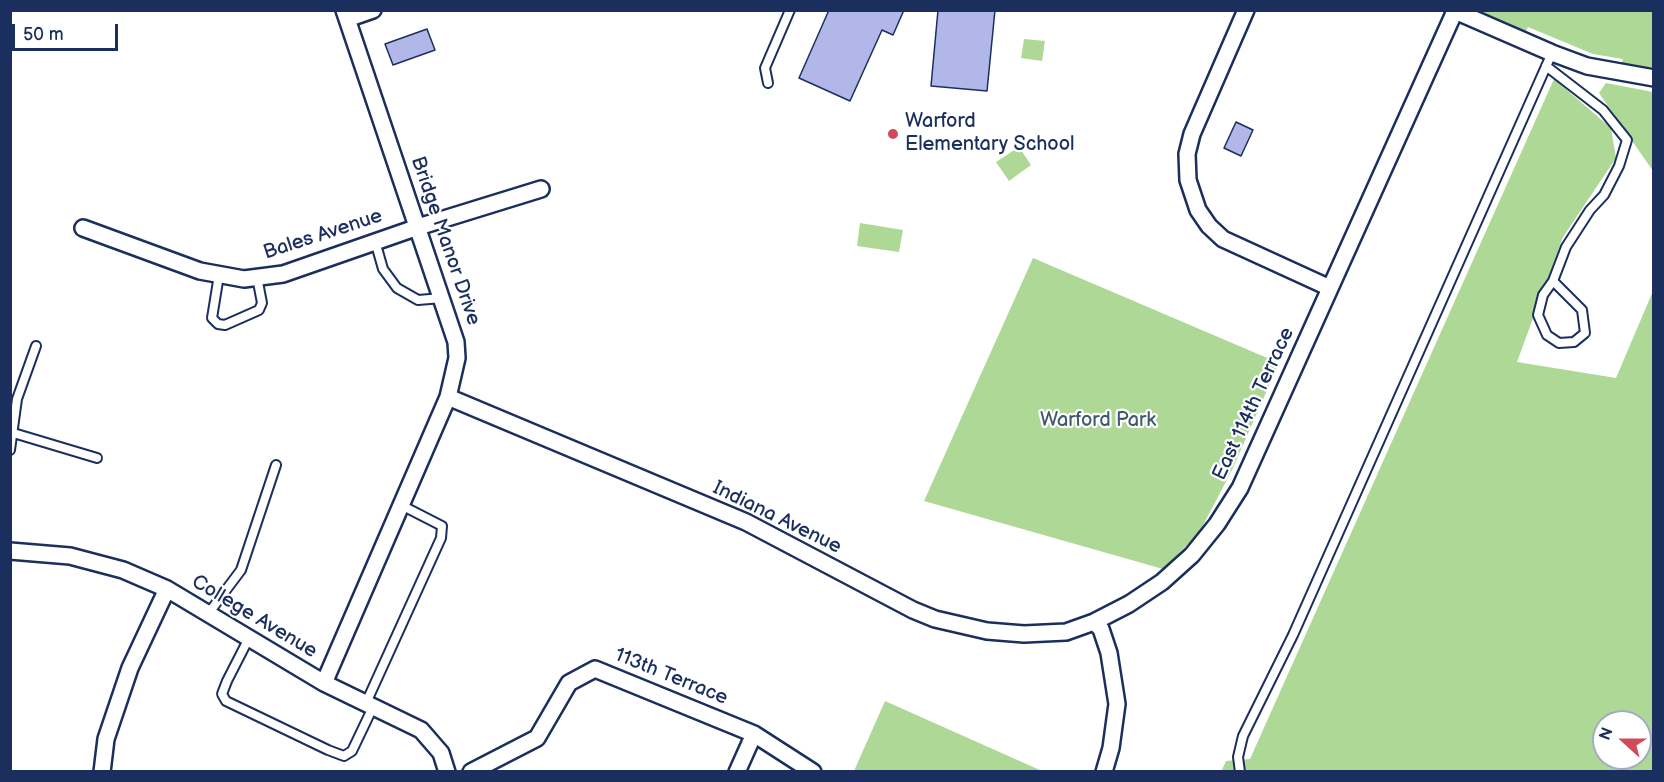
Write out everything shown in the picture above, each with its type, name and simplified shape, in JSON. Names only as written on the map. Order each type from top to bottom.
[{"type":"street","points":[[345,15],[373,10]]},
{"type":"street","points":[[1246,10],[1192,134],[1187,154],[1188,180],[1198,210],[1209,226],[1223,239],[1330,288]]},
{"type":"street","points":[[1454,11],[1549,60],[1653,78]]},
{"type":"street","name":"East 114th Terrace","points":[[1094,622],[1130,604],[1162,582],[1192,555],[1217,524],[1240,488],[1454,11]]},
{"type":"street","name":"Bridge Manor Drive","points":[[324,683],[448,397],[457,358],[456,342],[442,298],[345,15]]},
{"type":"street","name":"Bales Avenue","points":[[83,228],[200,271],[244,279],[283,274],[418,226],[541,189]]},
{"type":"street","name":"Indiana Avenue","points":[[448,397],[746,522],[913,610],[935,619],[987,631],[1024,634],[1066,632],[1094,622]]},
{"type":"street","name":"College Avenue","points":[[10,550],[70,556],[123,570],[167,589],[324,683],[421,730],[441,753],[447,771]]},
{"type":"street","points":[[102,771],[106,739],[130,668],[167,589]]},
{"type":"street","points":[[1094,622],[1101,629],[1109,653],[1117,704],[1111,748],[1104,771]]},
{"type":"street","name":"113th Terrace","points":[[471,771],[537,738],[569,683],[595,669],[754,734],[813,771]]},
{"type":"street","points":[[738,771],[754,734]]},
{"type":"lane","points":[[768,83],[765,69],[790,10]]},
{"type":"lane","points":[[1240,771],[1238,757],[1243,736],[1293,635],[1549,60],[1603,110],[1627,140],[1619,166],[1604,195],[1590,210],[1566,247],[1553,281],[1543,295],[1538,315],[1547,335],[1559,343],[1574,342],[1585,333],[1582,310],[1553,281]]},
{"type":"lane","points":[[375,242],[383,269],[397,288],[418,300],[442,298]]},
{"type":"lane","points":[[219,275],[212,318],[218,324],[225,325],[259,310],[262,303],[257,277]]},
{"type":"lane","points":[[10,450],[17,399],[36,346]]},
{"type":"lane","points":[[12,433],[97,458]]},
{"type":"lane","points":[[208,614],[241,570],[276,465]]},
{"type":"lane","points":[[249,638],[222,694],[226,701],[328,750],[344,756],[352,751],[369,705],[441,538],[442,526],[401,505]]},
{"type":"green space","points":[[1467,11],[1653,11],[1653,72],[1620,66],[1623,59],[1593,54],[1528,27],[1524,35]]},
{"type":"green space","points":[[1024,39],[1045,41],[1042,61],[1021,58]]},
{"type":"green space","points":[[1554,79],[1611,128],[1616,158],[1563,237],[1517,362],[1616,378],[1653,291],[1653,771],[1221,772],[1226,761],[1250,759]]},
{"type":"green space","points":[[1606,83],[1653,92],[1653,171],[1599,93]]},
{"type":"green space","points":[[1019,147],[1031,165],[1009,181],[996,162]]},
{"type":"green space","points":[[860,223],[903,230],[899,252],[857,246]]},
{"type":"green space","name":"Warford Park","points":[[1033,258],[1279,363],[1232,470],[1199,533],[1163,569],[924,501]]},
{"type":"green space","points":[[885,701],[1042,771],[854,771]]},
{"type":"building","points":[[829,10],[904,10],[893,35],[882,30],[850,101],[799,78]]},
{"type":"building","points":[[938,10],[995,10],[987,91],[931,86]]},
{"type":"building","points":[[427,29],[435,50],[393,65],[385,44]]},
{"type":"building","points":[[1236,122],[1253,130],[1241,156],[1224,148]]},
{"type":"place","name":"Warford Elementary School","points":[[893,134]]}]
